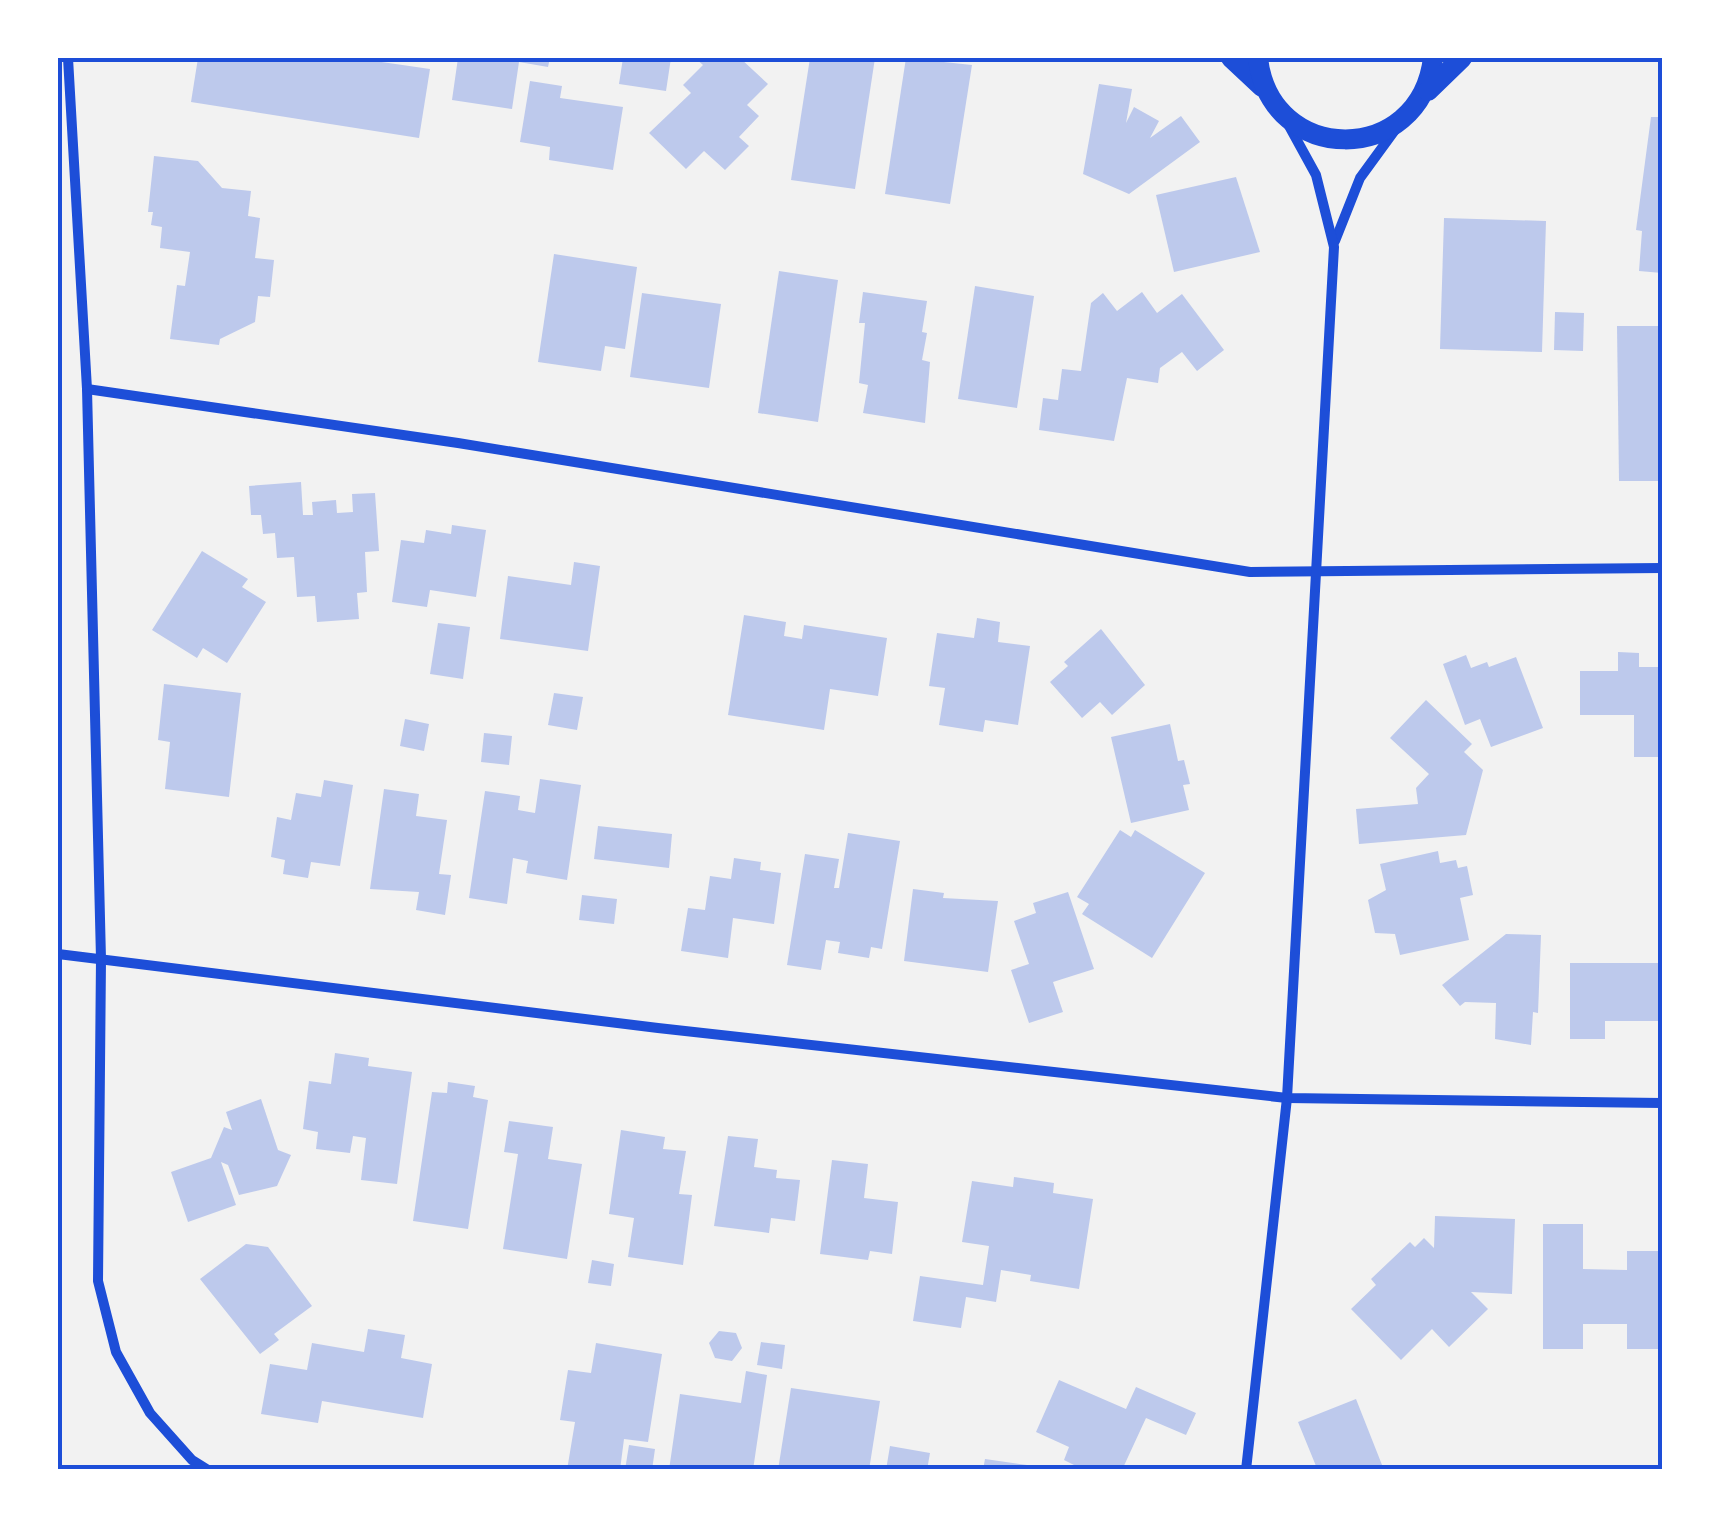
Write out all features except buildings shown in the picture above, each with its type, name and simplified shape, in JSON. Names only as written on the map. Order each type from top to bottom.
[{"type":"main road","points":[[1231,58],[1268,92],[1280,110],[1306,130],[1337,140],[1372,136],[1404,120],[1462,58]]},
{"type":"main road","points":[[1258,58],[1268,92]]},
{"type":"main road","points":[[1419,100],[1433,58]]},
{"type":"street","points":[[68,58],[87,389],[102,959],[98,1281],[116,1352],[150,1413],[192,1460],[208,1470]]},
{"type":"street","points":[[1280,110],[1316,175],[1334,247]]},
{"type":"street","points":[[1246,1470],[1287,1098],[1334,247],[1360,178],[1404,120]]},
{"type":"street","points":[[87,389],[458,443],[1250,572],[1662,568]]},
{"type":"street","points":[[58,954],[715,1035],[1287,1098],[1662,1103]]}]
